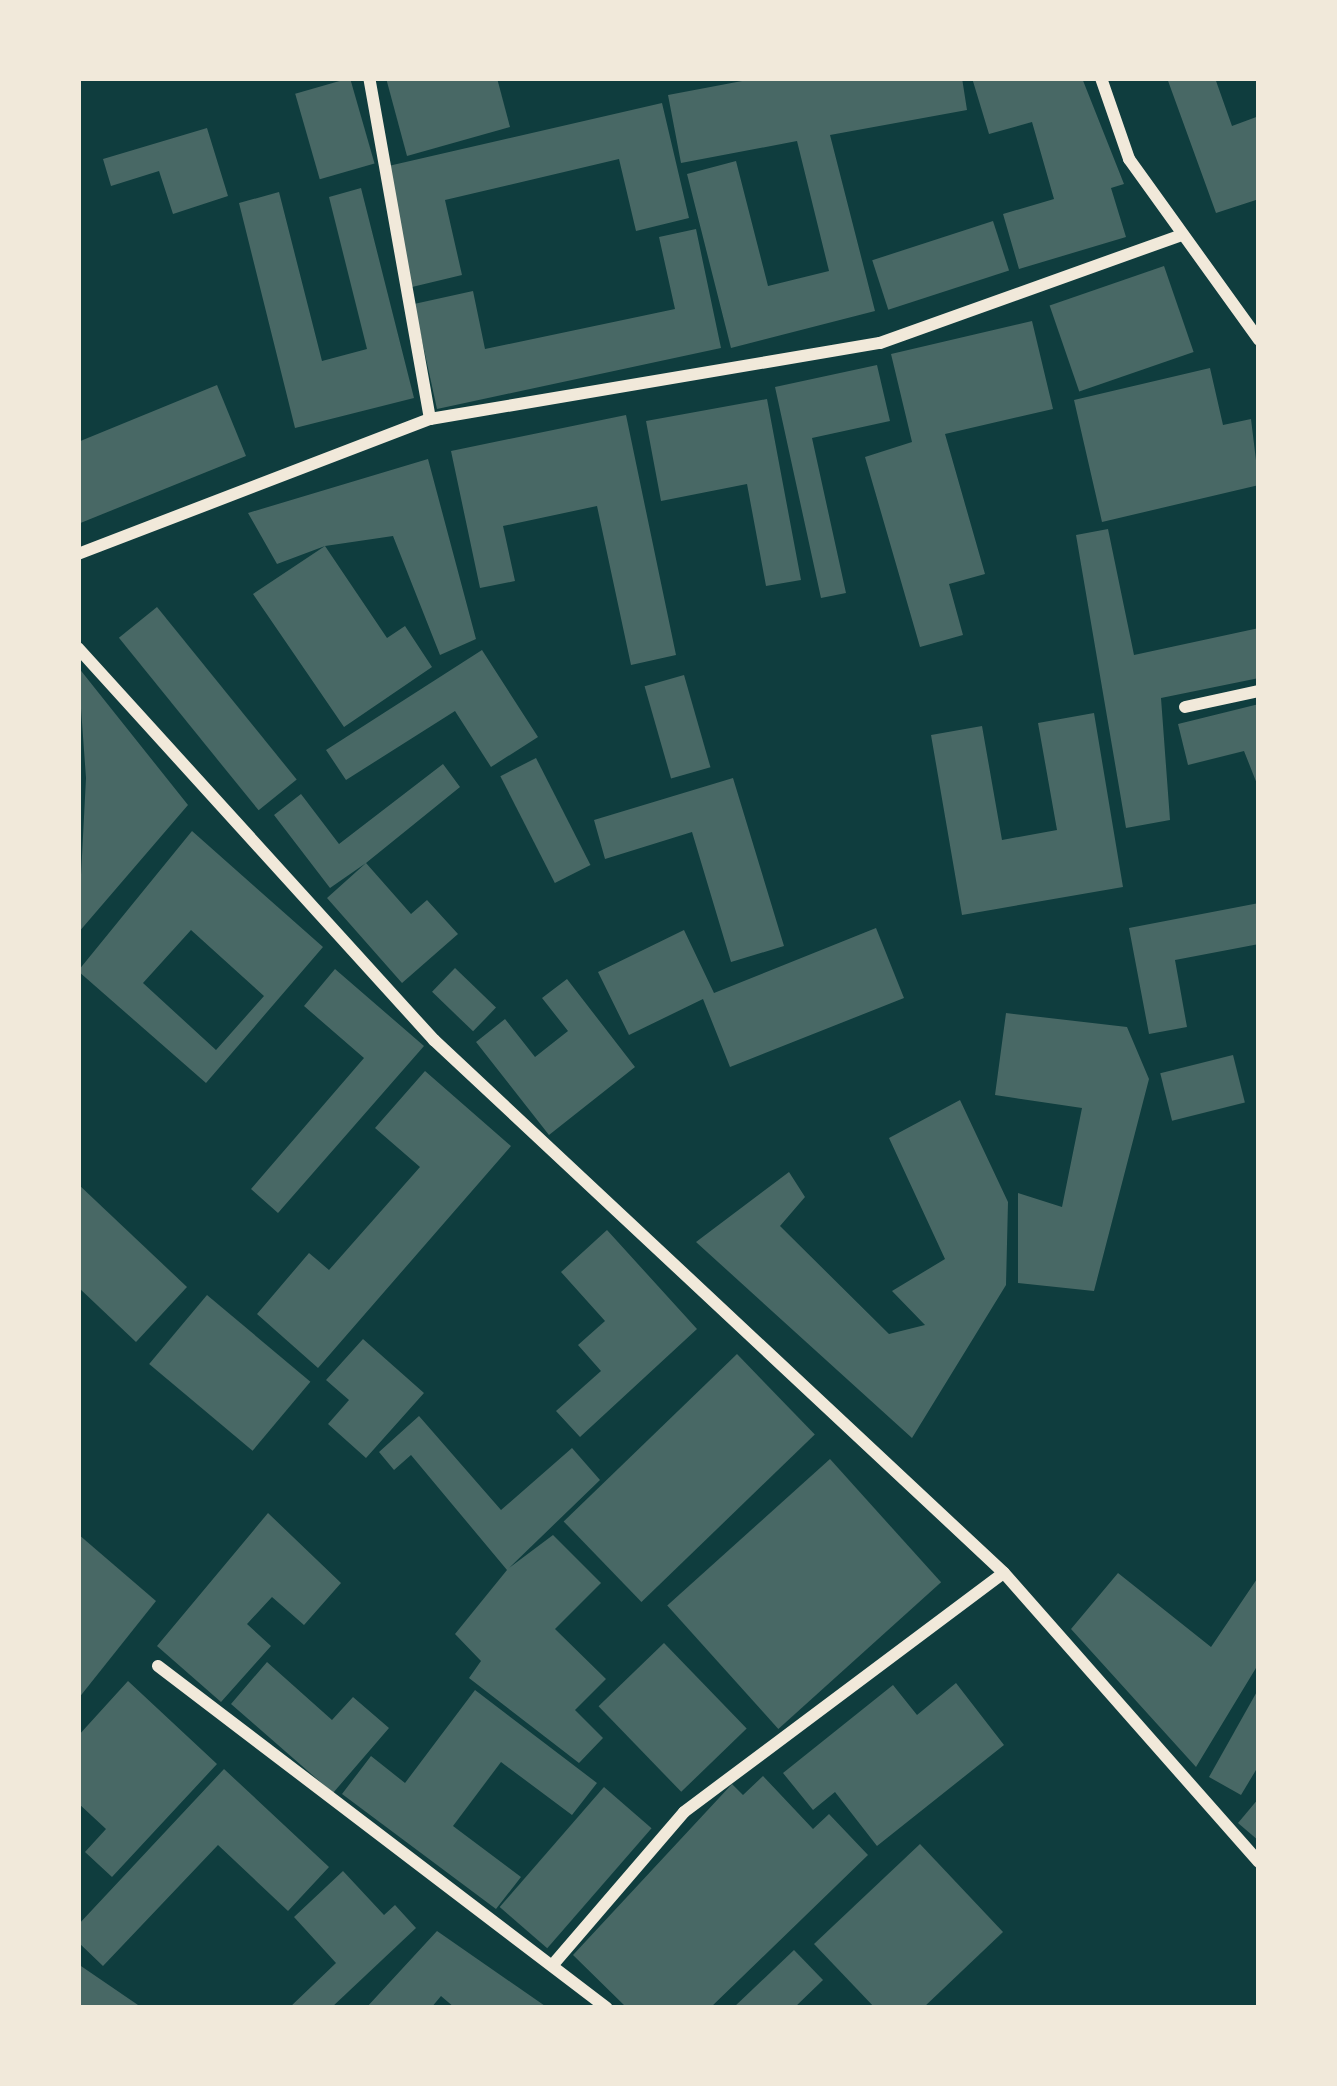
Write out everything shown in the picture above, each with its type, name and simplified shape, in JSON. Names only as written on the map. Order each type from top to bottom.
[{"type":"street","points":[[370,78],[430,419]]},
{"type":"street","points":[[1101,78],[1129,159],[1179,236],[1259,340]]},
{"type":"street","points":[[78,554],[430,419],[880,343],[1179,236]]},
{"type":"street","points":[[78,649],[434,1040],[1004,1573],[1259,1862]]},
{"type":"street","points":[[1185,707],[1259,691]]},
{"type":"street","points":[[556,1961],[684,1812],[1004,1573]]},
{"type":"street","points":[[158,1666],[556,1961],[607,2008]]},
{"type":"building","points":[[350,78],[375,164],[320,179],[295,94]]},
{"type":"building","points":[[386,78],[497,78],[510,127],[407,156]]},
{"type":"building","points":[[758,78],[962,78],[967,110],[830,135],[875,311],[731,348],[687,174],[736,161],[768,286],[829,271],[797,141],[681,163],[668,95]]},
{"type":"building","points":[[972,78],[1082,78],[1124,184],[1111,188],[1126,237],[1019,269],[1003,214],[1054,199],[1032,122],[989,134]]},
{"type":"building","points":[[1167,78],[1215,78],[1232,126],[1259,116],[1259,199],[1216,213]]},
{"type":"building","points":[[662,103],[689,218],[636,231],[619,159],[445,200],[462,275],[412,287],[384,167]]},
{"type":"building","points":[[207,128],[228,196],[173,214],[159,171],[111,186],[103,159]]},
{"type":"building","points":[[361,188],[414,398],[295,428],[239,203],[279,192],[322,361],[367,349],[329,197]]},
{"type":"building","points":[[993,221],[1009,270],[888,310],[872,260]]},
{"type":"building","points":[[696,229],[721,348],[437,409],[414,304],[473,291],[485,349],[675,309],[659,237]]},
{"type":"building","points":[[1164,266],[1194,352],[1079,391],[1050,305]]},
{"type":"building","points":[[1032,321],[1053,409],[945,434],[985,574],[949,584],[963,635],[920,647],[865,457],[912,442],[891,354]]},
{"type":"building","points":[[877,365],[890,421],[812,438],[846,593],[821,598],[775,387]]},
{"type":"building","points":[[1210,368],[1223,425],[1251,419],[1259,485],[1102,522],[1074,400]]},
{"type":"building","points":[[217,385],[246,456],[78,524],[78,442]]},
{"type":"building","points":[[767,399],[801,580],[766,586],[747,484],[661,501],[646,421]]},
{"type":"building","points":[[626,415],[676,655],[631,665],[597,506],[503,526],[515,581],[480,588],[451,451]]},
{"type":"building","points":[[428,459],[476,639],[440,655],[393,536],[325,546],[277,564],[248,513]]},
{"type":"building","points":[[1108,529],[1134,655],[1259,628],[1259,678],[1161,698],[1170,820],[1126,828],[1076,535]]},
{"type":"building","points":[[325,546],[387,638],[405,626],[432,667],[344,727],[253,594]]},
{"type":"building","points":[[157,607],[297,780],[259,810],[119,638]]},
{"type":"building","points":[[482,650],[538,737],[491,767],[455,711],[346,780],[326,750]]},
{"type":"building","points":[[78,667],[188,805],[78,933],[86,778]]},
{"type":"building","points":[[684,675],[710,767],[671,779],[645,686]]},
{"type":"building","points":[[1259,704],[1259,789],[1244,751],[1188,765],[1178,724]]},
{"type":"building","points":[[1094,713],[1123,887],[962,915],[931,735],[982,726],[1002,840],[1057,830],[1038,723]]},
{"type":"building","points":[[536,758],[590,865],[555,883],[500,776]]},
{"type":"building","points":[[443,764],[460,787],[330,888],[274,815],[301,794],[339,844]]},
{"type":"building","points":[[733,778],[784,946],[731,962],[692,832],[605,859],[594,820]]},
{"type":"building","points":[[192,831],[323,947],[206,1083],[78,971]],"holes":[[[191,930],[264,996],[216,1050],[143,983]]]},
{"type":"building","points":[[366,863],[411,914],[427,900],[458,934],[402,983],[327,898]]},
{"type":"building","points":[[1259,903],[1259,944],[1175,960],[1187,1027],[1149,1034],[1129,928]]},
{"type":"building","points":[[876,928],[904,998],[730,1067],[703,999],[629,1035],[598,972],[684,930],[714,993]]},
{"type":"building","points":[[455,968],[496,1008],[473,1031],[432,992]]},
{"type":"building","points":[[335,969],[424,1046],[278,1213],[251,1189],[364,1058],[304,1006]]},
{"type":"building","points":[[567,979],[635,1067],[549,1135],[476,1042],[505,1019],[535,1057],[568,1031],[542,998]]},
{"type":"building","points":[[1006,1013],[1127,1027],[1149,1079],[1094,1291],[1018,1283],[1018,1193],[1062,1207],[1082,1108],[995,1095]]},
{"type":"building","points":[[1233,1055],[1245,1103],[1172,1121],[1160,1073]]},
{"type":"building","points":[[425,1071],[511,1146],[318,1368],[257,1314],[309,1253],[329,1270],[420,1167],[375,1128]]},
{"type":"building","points":[[960,1100],[1008,1202],[1006,1285],[912,1438],[696,1242],[789,1172],[805,1197],[780,1226],[889,1334],[925,1325],[892,1291],[945,1259],[889,1138]]},
{"type":"building","points":[[78,1184],[187,1287],[136,1342],[78,1287]]},
{"type":"building","points":[[607,1230],[697,1329],[580,1437],[556,1411],[601,1371],[578,1345],[605,1321],[561,1272]]},
{"type":"building","points":[[207,1295],[310,1382],[253,1451],[149,1364]]},
{"type":"building","points":[[363,1339],[424,1393],[366,1458],[328,1424],[349,1400],[326,1380]]},
{"type":"building","points":[[737,1354],[815,1435],[641,1602],[564,1521]]},
{"type":"building","points":[[419,1416],[501,1510],[572,1448],[600,1480],[509,1568],[553,1535],[601,1583],[555,1629],[606,1679],[575,1710],[603,1738],[579,1763],[469,1678],[481,1661],[455,1634],[507,1570],[411,1455],[394,1470],[379,1452]]},
{"type":"building","points":[[830,1459],[941,1582],[778,1729],[667,1606]]},
{"type":"building","points":[[268,1513],[341,1583],[304,1625],[272,1597],[247,1624],[271,1646],[221,1702],[157,1646]]},
{"type":"building","points":[[78,1534],[156,1601],[78,1699]]},
{"type":"building","points":[[1118,1573],[1211,1647],[1259,1576],[1259,1663],[1196,1767],[1071,1629]]},
{"type":"building","points":[[664,1643],[747,1729],[681,1792],[599,1706]]},
{"type":"building","points":[[267,1662],[332,1720],[353,1697],[389,1728],[333,1793],[231,1704]]},
{"type":"building","points":[[128,1681],[217,1764],[112,1877],[85,1852],[106,1829],[78,1803],[78,1736]]},
{"type":"building","points":[[956,1683],[1004,1745],[877,1846],[835,1792],[813,1810],[783,1773],[893,1685],[917,1715]]},
{"type":"building","points":[[1259,1688],[1259,1765],[1241,1795],[1209,1777]]},
{"type":"building","points":[[475,1690],[597,1783],[572,1815],[501,1762],[453,1826],[521,1877],[496,1909],[342,1794],[371,1756],[405,1783]]},
{"type":"building","points":[[224,1769],[329,1867],[288,1911],[218,1845],[103,1966],[78,1942],[78,1925]]},
{"type":"building","points":[[763,1776],[813,1829],[829,1814],[868,1855],[710,2008],[627,2008],[573,1955],[732,1784],[743,1795]]},
{"type":"building","points":[[604,1787],[652,1828],[547,1948],[500,1907]]},
{"type":"building","points":[[1259,1798],[1259,1841],[1238,1823]]},
{"type":"building","points":[[920,1844],[1003,1932],[923,2008],[875,2008],[814,1944]]},
{"type":"building","points":[[343,1871],[384,1915],[395,1905],[416,1928],[331,2008],[289,2008],[336,1963],[294,1917]]},
{"type":"building","points":[[437,1931],[548,2008],[455,2008],[441,1996],[431,2008],[366,2008]]},
{"type":"building","points":[[794,1950],[823,1980],[794,2008],[733,2008]]},
{"type":"building","points":[[78,1964],[138,2005],[137,2008],[78,2008]]}]
